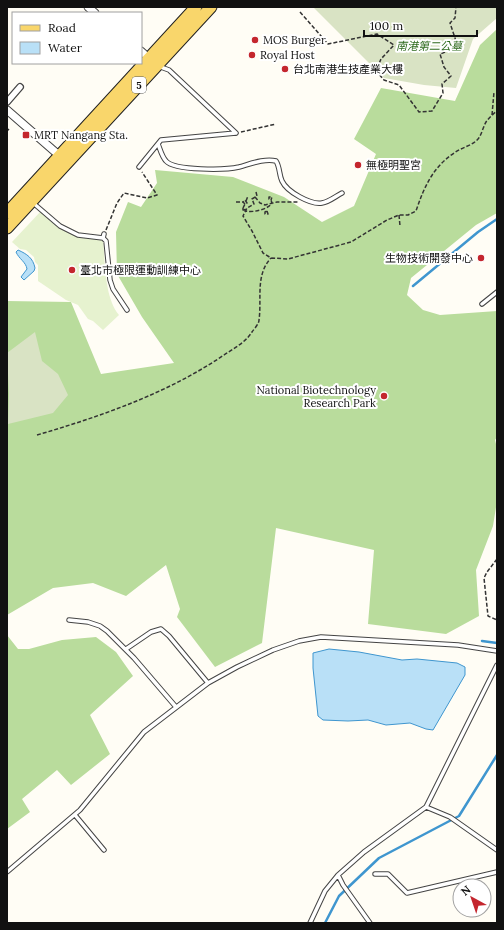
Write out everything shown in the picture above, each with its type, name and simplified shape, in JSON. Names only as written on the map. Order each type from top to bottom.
[{"type":"main road","name":"5","points":[[7,228],[32,201],[64,159],[149,58],[196,7]]},
{"type":"main road","name":"5","points":[[149,58],[211,7]]},
{"type":"main road","name":"5","points":[[7,213],[64,159]]},
{"type":"street","points":[[7,102],[20,88]]},
{"type":"street","points":[[7,110],[64,159]]},
{"type":"lane","points":[[149,58],[169,70],[236,133]]},
{"type":"lane","points":[[139,167],[161,140],[236,133]]},
{"type":"lane","points":[[158,144],[166,161],[182,167],[216,169],[233,168],[268,160],[276,160],[282,181],[287,188],[299,197],[315,203],[322,203],[342,193]]},
{"type":"lane","points":[[32,201],[60,226],[78,235],[103,236],[106,241],[110,280],[113,289],[127,310]]},
{"type":"lane","points":[[482,304],[497,292]]},
{"type":"lane","points":[[69,620],[88,622],[100,626],[107,631],[126,650],[176,708]]},
{"type":"lane","points":[[126,650],[151,632],[161,629],[169,636],[208,682]]},
{"type":"lane","points":[[7,872],[75,815],[144,732],[208,682],[273,650],[299,641],[321,637],[458,645],[497,651]]},
{"type":"lane","points":[[310,923],[325,891],[338,875],[364,852],[426,807],[497,665]]},
{"type":"lane","points":[[426,807],[460,823],[497,850]]},
{"type":"lane","points":[[75,815],[104,850]]},
{"type":"lane","points":[[375,874],[388,874],[407,893],[497,872]]},
{"type":"lane","points":[[338,875],[343,885],[370,923]]},
{"type":"path","points":[[300,12],[328,44],[376,34],[394,45],[381,59],[376,71],[384,80],[399,85],[419,112],[432,111],[443,93],[442,84],[451,76],[444,67],[440,54],[458,47],[450,23],[455,18],[456,7]]},
{"type":"path","points":[[492,115],[494,92]]},
{"type":"path","points":[[244,203],[245,209],[243,216],[263,253],[270,258],[288,259],[343,244],[359,237],[387,220],[399,215],[408,215],[416,210],[423,189],[445,160],[454,153],[474,143],[478,139],[492,115],[497,111]]},
{"type":"path","points":[[236,133],[276,124]]},
{"type":"path","points":[[103,236],[117,203],[124,193],[147,198],[157,196],[139,167]]},
{"type":"path","points":[[236,202],[244,203],[252,200],[257,196],[256,192]]},
{"type":"path","points":[[247,201],[248,196]]},
{"type":"path","points":[[255,197],[260,203],[265,205],[272,202],[298,202],[299,197]]},
{"type":"path","points":[[245,209],[254,204],[252,200]]},
{"type":"path","points":[[245,209],[253,212],[270,206],[272,202]]},
{"type":"path","points":[[399,215],[400,226]]},
{"type":"path","points":[[37,435],[74,424],[151,395],[202,370],[247,339],[259,321],[260,281],[270,258]]},
{"type":"path","points":[[497,559],[484,578],[488,616],[497,620]]},
{"type":"green space","name":"南港第二公墓","points":[[313,7],[497,7],[497,18],[473,39],[456,88],[424,85],[384,78]]},
{"type":"green space","points":[[497,29],[497,213],[476,225],[411,278],[407,295],[423,310],[440,315],[497,311],[497,437],[495,440],[497,448],[497,501],[493,526],[476,570],[479,616],[446,634],[368,624],[374,550],[276,528],[262,643],[215,667],[177,617],[180,609],[166,565],[126,596],[93,583],[53,588],[7,615],[7,301],[71,302],[101,374],[174,363],[142,317],[117,274],[116,232],[128,202],[141,207],[157,183],[155,170],[233,177],[284,197],[322,222],[354,206],[376,154],[354,139],[381,88],[455,101],[480,45]]},
{"type":"green space","name":"臺北市極限運動訓練中心","points":[[42,210],[60,226],[78,235],[103,238],[108,289],[110,298],[119,315],[103,330],[93,321],[88,319],[78,305],[66,300],[38,281],[38,265],[35,262],[34,257],[26,250],[20,249],[12,242]]},
{"type":"green space","points":[[35,332],[42,361],[58,374],[68,395],[53,413],[8,424],[9,394],[7,353]]},
{"type":"green space","points":[[7,635],[18,649],[29,649],[62,640],[96,637],[116,652],[133,676],[90,715],[110,754],[71,785],[57,770],[22,799],[30,812],[7,829]]},
{"type":"water","points":[[18,250],[29,257],[35,268],[34,271],[24,280],[21,277],[27,269],[16,252]]},
{"type":"water","points":[[329,649],[359,652],[402,660],[417,659],[457,663],[465,667],[465,675],[433,730],[410,723],[386,725],[368,720],[323,720],[318,716],[313,653]]},
{"type":"waterway","points":[[413,286],[478,232],[497,219]]},
{"type":"waterway","points":[[482,641],[497,643]]},
{"type":"waterway","points":[[325,923],[339,896],[379,858],[459,816],[497,755]]},
{"type":"place","name":"MOS Burger","points":[[255,40]]},
{"type":"place","name":"Royal Host","points":[[252,55]]},
{"type":"place","name":"台北南港生技產業大樓","points":[[285,69]]},
{"type":"place","name":"MRT Nangang Sta.","points":[[26,135]]},
{"type":"place","name":"無極明聖宮","points":[[358,165]]},
{"type":"place","name":"生物技術開發中心","points":[[481,258]]},
{"type":"place","name":"臺北市極限運動訓練中心","points":[[72,270]]},
{"type":"place","name":"National Biotechnology Research Park","points":[[384,396]]}]
